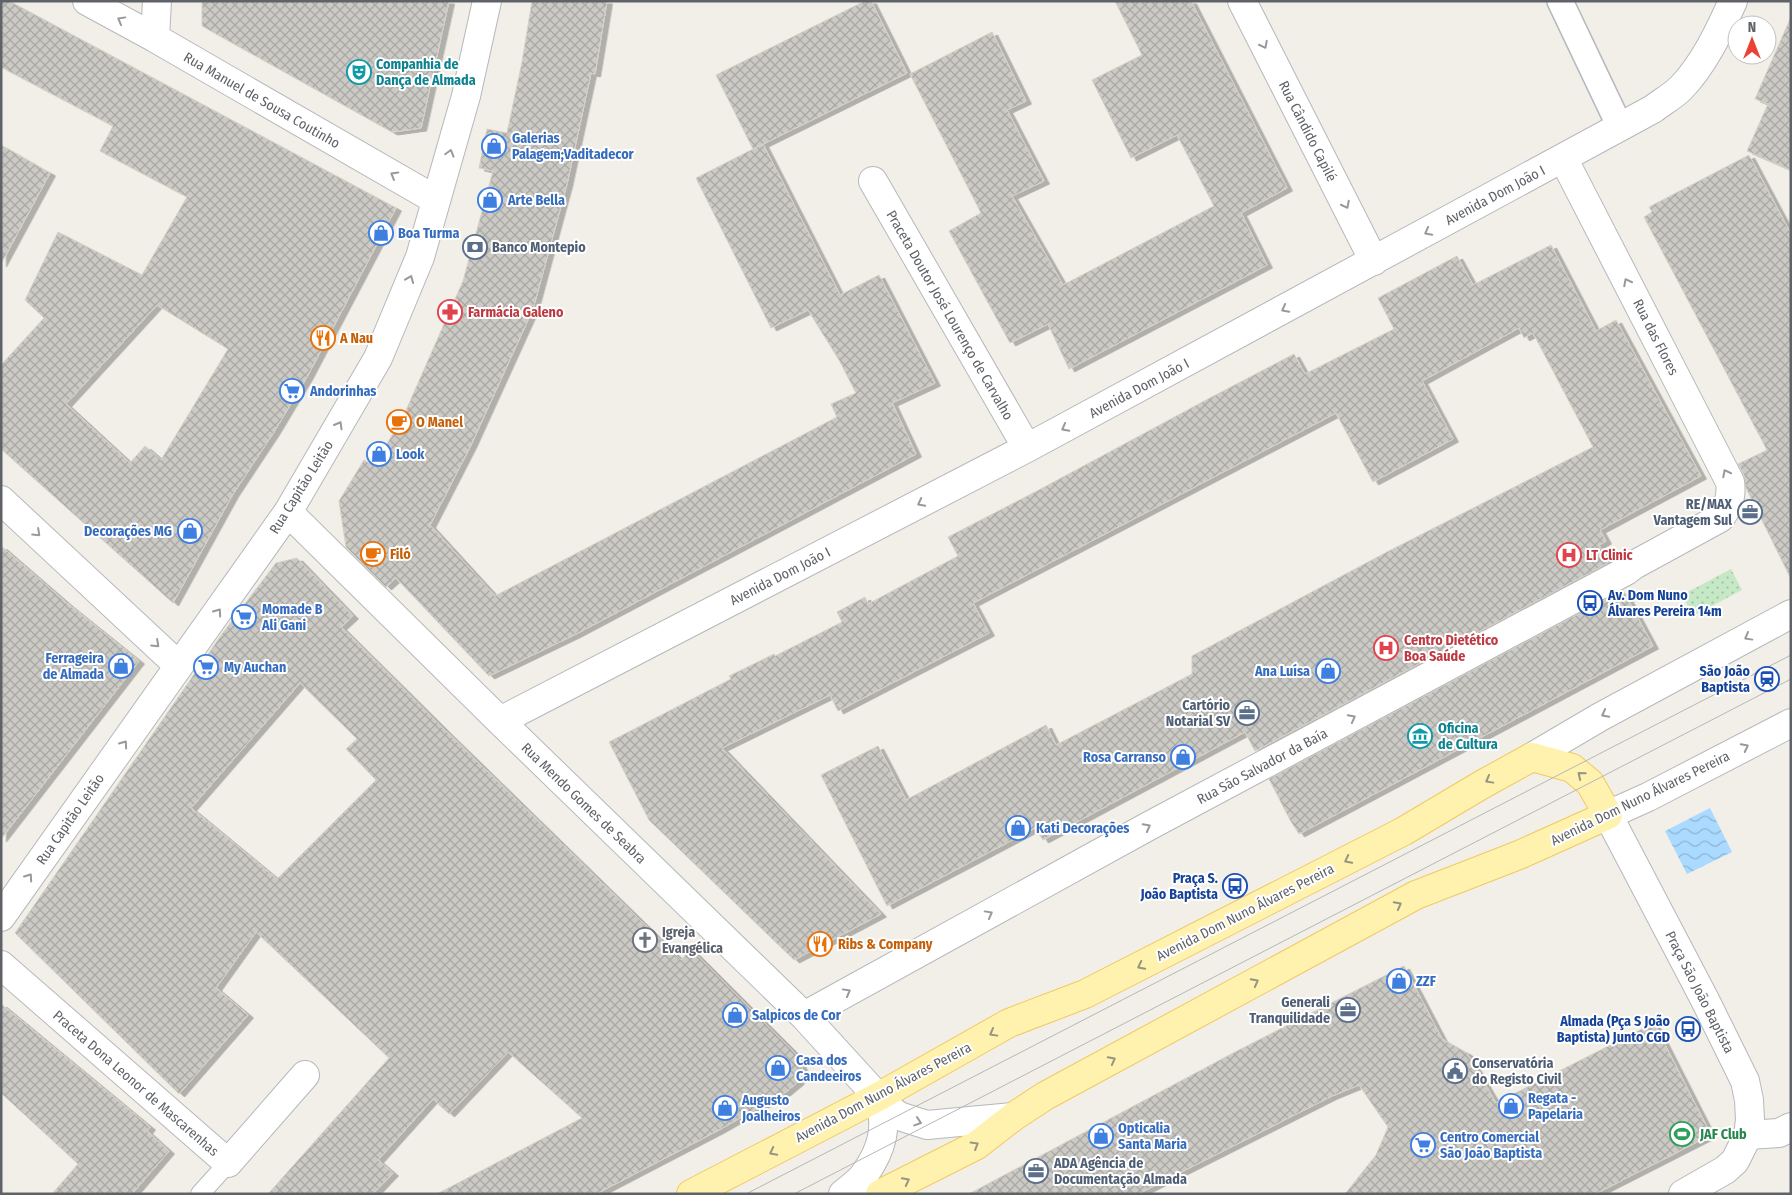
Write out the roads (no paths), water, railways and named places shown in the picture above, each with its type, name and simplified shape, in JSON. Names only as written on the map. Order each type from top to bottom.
[{"type":"main road","points":[[1532,757],[1572,768],[1590,783],[1608,815]]},
{"type":"main road","name":"Avenida Dom Nuno Álvares Pereira","points":[[692,1194],[878,1097],[1009,1023],[1085,994],[1396,836],[1532,757]]},
{"type":"main road","name":"Avenida Dom Nuno Álvares Pereira","points":[[880,1194],[977,1145],[1013,1117],[1045,1096],[1416,896],[1519,855],[1608,815]]},
{"type":"street","name":"Rua Manuel de Sousa Coutinho","points":[[87,1],[155,38],[436,200]]},
{"type":"street","points":[[155,38],[157,1]]},
{"type":"street","name":"Rua Capitão Leitão","points":[[1,916],[288,512],[378,358],[420,257],[466,96],[487,1]]},
{"type":"street","name":"Rua Cândido Capilé","points":[[1242,1],[1374,261]]},
{"type":"street","points":[[1560,1],[1620,128]]},
{"type":"street","name":"Avenida Dom João I","points":[[500,721],[1026,448],[1653,109],[1680,89],[1700,63],[1721,28],[1733,1]]},
{"type":"street","name":"Rua das Flores","points":[[1563,158],[1730,482],[1731,498],[1720,518]]},
{"type":"street","name":"Praceta Doutor José Lourenço de Carvalho","points":[[873,181],[1026,448]]},
{"type":"street","points":[[1,500],[179,666]]},
{"type":"street","name":"Rua Mendo Gomes de Seabra","points":[[288,512],[804,1016],[878,1097],[899,1116],[927,1125],[1013,1117]]},
{"type":"street","name":"Rua São Salvador da Baía","points":[[804,1016],[1147,827],[1626,571],[1720,518]]},
{"type":"street","name":"Avenida Dom Nuno Álvares Pereira","points":[[1532,757],[1600,717],[1791,614]]},
{"type":"street","name":"Avenida Dom Nuno Álvares Pereira","points":[[1608,815],[1648,797],[1791,723]]},
{"type":"street","name":"Praça São João Baptista","points":[[1608,815],[1705,1000],[1744,1081],[1749,1100],[1750,1120],[1748,1135]]},
{"type":"street","name":"Praceta Dona Leonor de Mascarenhas","points":[[1,965],[228,1163],[305,1075]]},
{"type":"street","name":"Rua Mendo Gomes de Seabra","points":[[843,1194],[863,1176],[878,1150],[884,1122],[883,1110],[878,1097]]},
{"type":"street","points":[[1683,1194],[1724,1170],[1734,1161],[1748,1135],[1779,1133],[1791,1127]]},
{"type":"lane","points":[[200,1194],[228,1163]]},
{"type":"water","points":[[1710,808],[1732,852],[1687,874],[1665,831]]},
{"type":"tram line","points":[[746,1194],[1791,655]]},
{"type":"tram line","points":[[794,1194],[1791,679]]},
{"type":"place","name":"Companhia de Dança de Almada","points":[[359,72]]},
{"type":"place","name":"Galerias Palagem;Vaditadecor","points":[[494,146]]},
{"type":"place","name":"Arte Bella","points":[[490,200]]},
{"type":"place","name":"Boa Turma","points":[[381,233]]},
{"type":"place","name":"Banco Montepio","points":[[475,247]]},
{"type":"place","name":"Farmácia Galeno","points":[[450,312]]},
{"type":"place","name":"A Nau","points":[[323,338]]},
{"type":"place","name":"Andorinhas","points":[[292,391]]},
{"type":"place","name":"O Manel","points":[[399,422]]},
{"type":"place","name":"Look","points":[[379,454]]},
{"type":"place","name":"RE/MAX Vantagem Sul","points":[[1750,512]]},
{"type":"place","name":"Decorações MG","points":[[190,531]]},
{"type":"place","name":"Filó","points":[[373,554]]},
{"type":"place","name":"LT Clinic","points":[[1569,555]]},
{"type":"place","name":"Av. Dom Nuno Álvares Pereira 14m","points":[[1590,603]]},
{"type":"place","name":"Momade B Ali Gani","points":[[244,617]]},
{"type":"place","name":"Centro Dietético Boa Saúde","points":[[1386,648]]},
{"type":"place","name":"Ferrageira de Almada","points":[[121,666]]},
{"type":"place","name":"My Auchan","points":[[206,667]]},
{"type":"place","name":"Ana Luísa","points":[[1328,671]]},
{"type":"place","name":"São João Baptista","points":[[1767,679]]},
{"type":"place","name":"Cartório Notarial SV","points":[[1247,713]]},
{"type":"place","name":"Oficina de Cultura","points":[[1420,736]]},
{"type":"place","name":"Rosa Carranso","points":[[1183,757]]},
{"type":"place","name":"Kati Decorações","points":[[1018,828]]},
{"type":"place","name":"Praça S. João Baptista","points":[[1235,886]]},
{"type":"place","name":"Igreja Evangélica","points":[[645,940]]},
{"type":"place","name":"Ribs & Company","points":[[820,944]]},
{"type":"place","name":"ZZF","points":[[1399,981]]},
{"type":"place","name":"Generali Tranquilidade","points":[[1348,1010]]},
{"type":"place","name":"Salpicos de Cor","points":[[735,1015]]},
{"type":"place","name":"Almada (Pça S João Baptista) Junto CGD","points":[[1688,1029]]},
{"type":"place","name":"Casa dos Candeeiros","points":[[778,1068]]},
{"type":"place","name":"Conservatória do Registo Civil","points":[[1455,1071]]},
{"type":"place","name":"Regata - Papelaria","points":[[1511,1106]]},
{"type":"place","name":"Augusto Joalheiros","points":[[725,1108]]},
{"type":"place","name":"JAF Club","points":[[1682,1134]]},
{"type":"place","name":"Opticalia Santa Maria","points":[[1101,1136]]},
{"type":"place","name":"Centro Comercial São João Baptista","points":[[1423,1145]]},
{"type":"place","name":"ADA Agência de Documentação Almada","points":[[1036,1171]]}]
